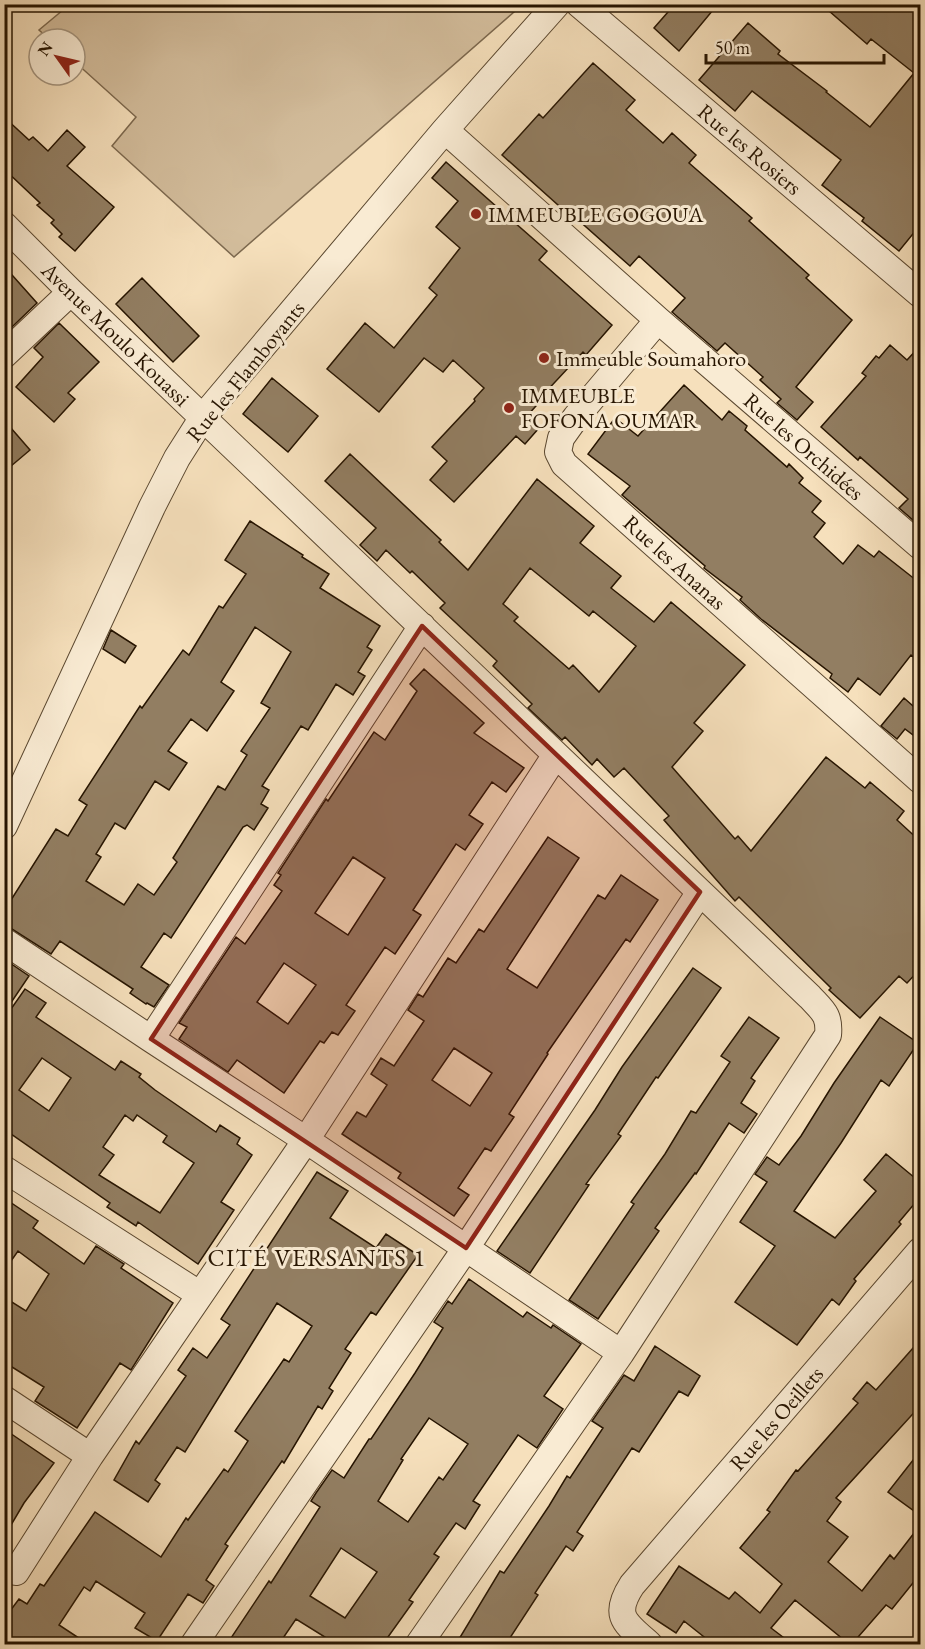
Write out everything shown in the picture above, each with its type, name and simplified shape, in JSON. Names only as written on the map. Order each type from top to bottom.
[{"type":"street","name":"Rue les Flamboyants","points":[[4,826],[152,507],[177,458],[203,417],[445,130],[557,4]]},
{"type":"street","name":"Rue les Rosiers","points":[[579,4],[921,294]]},
{"type":"street","name":"Rue les Orchidées","points":[[445,130],[658,320],[921,546]]},
{"type":"street","name":"Avenue Moulo Kouassi","points":[[4,225],[71,292],[821,1009],[829,1024],[828,1035],[621,1353],[419,1644]]},
{"type":"street","points":[[4,355],[71,292]]},
{"type":"street","name":"Rue les Ananas","points":[[658,320],[561,438],[558,452],[564,464],[921,780]]},
{"type":"street","points":[[151,1039],[422,627]]},
{"type":"street","points":[[16,1572],[90,1456],[306,1140],[555,756]]},
{"type":"street","points":[[194,1644],[466,1248],[700,892]]},
{"type":"street","points":[[4,940],[621,1353]]},
{"type":"street","points":[[4,1169],[199,1294]]},
{"type":"street","name":"Rue les Oeillets","points":[[649,1644],[627,1624],[622,1614],[622,1600],[632,1585],[921,1251]]},
{"type":"street","points":[[4,1399],[90,1456]]},
{"type":"highlighted area","points":[[422,626],[700,892],[466,1248],[151,1039]]},
{"type":"shaded area","points":[[69,4],[522,5],[234,257],[112,146],[136,117],[87,73],[87,27],[43,27]]},
{"type":"building","points":[[675,4],[718,4],[679,51],[654,28]]},
{"type":"building","points":[[821,4],[921,4],[921,224],[899,251],[862,221],[864,218],[822,185],[841,160],[752,91],[735,111],[699,80],[748,23],[780,51],[778,54],[870,127],[914,73],[871,39],[867,44]]},
{"type":"building","points":[[593,63],[635,100],[626,110],[663,143],[672,133],[696,155],[689,163],[752,218],[749,221],[809,275],[806,278],[852,320],[796,387],[813,402],[797,420],[777,403],[781,399],[760,380],[763,377],[725,343],[717,351],[672,312],[685,298],[639,256],[630,266],[502,155],[539,114],[543,118]]},
{"type":"building","points":[[4,117],[29,140],[33,137],[48,151],[67,130],[85,147],[67,166],[114,207],[75,251],[59,237],[62,234],[51,223],[54,220],[37,205],[40,203],[4,169]]},
{"type":"building","points":[[446,162],[547,251],[539,260],[612,325],[586,355],[583,352],[542,396],[544,397],[527,416],[539,428],[525,444],[516,436],[454,502],[430,480],[447,461],[432,447],[475,401],[474,399],[484,388],[453,360],[443,372],[424,358],[379,412],[327,369],[365,323],[394,348],[437,295],[429,288],[460,248],[436,227],[458,201],[432,178]]},
{"type":"building","points":[[4,266],[37,303],[12,327],[4,319]]},
{"type":"building","points":[[142,278],[199,336],[173,362],[116,304]]},
{"type":"building","points":[[59,323],[99,362],[68,393],[75,399],[54,422],[16,387],[43,357],[34,348]]},
{"type":"building","points":[[890,345],[907,360],[921,345],[921,527],[899,508],[908,499],[860,457],[858,460],[821,427],[866,376],[862,373],[876,356],[879,358]]},
{"type":"building","points":[[272,378],[318,416],[288,452],[243,414]]},
{"type":"building","points":[[684,385],[722,420],[729,411],[747,426],[745,430],[787,467],[789,464],[803,478],[799,483],[821,501],[812,512],[825,523],[814,537],[843,564],[858,545],[874,557],[879,551],[921,584],[921,663],[911,655],[880,695],[858,678],[848,692],[830,678],[832,674],[761,619],[740,600],[742,597],[704,568],[705,566],[622,495],[630,486],[588,454],[615,418],[638,436]]},
{"type":"building","points":[[4,420],[30,450],[4,472]]},
{"type":"building","points":[[350,454],[441,540],[439,542],[468,570],[537,479],[594,526],[580,543],[621,576],[611,588],[654,622],[671,602],[745,665],[694,723],[703,731],[672,767],[735,839],[738,836],[751,851],[826,757],[865,788],[870,782],[904,811],[897,820],[921,842],[921,968],[907,983],[899,976],[860,1018],[829,990],[831,988],[739,897],[735,901],[664,820],[669,816],[624,768],[614,777],[597,759],[592,765],[565,737],[562,740],[528,708],[532,704],[493,666],[497,661],[440,608],[445,603],[412,571],[410,573],[386,550],[377,561],[360,545],[376,528],[325,481]],"holes":[[[530,568],[589,616],[593,611],[636,646],[599,692],[573,665],[569,669],[514,621],[518,617],[503,604]]]},
{"type":"building","points":[[250,521],[329,574],[320,588],[380,626],[367,647],[372,650],[358,672],[365,676],[353,695],[336,684],[308,730],[301,726],[262,786],[269,790],[261,804],[268,808],[254,830],[247,825],[243,827],[171,938],[164,933],[141,967],[169,985],[154,1007],[130,993],[133,989],[60,941],[51,954],[4,924],[4,911],[56,829],[68,836],[87,805],[79,800],[140,706],[142,708],[183,650],[189,655],[219,606],[223,608],[246,574],[225,560]],"holes":[[[255,627],[291,652],[261,703],[270,708],[241,751],[247,755],[225,790],[218,786],[173,858],[177,862],[154,895],[138,884],[124,905],[86,881],[101,857],[96,854],[115,823],[125,829],[155,781],[169,790],[187,763],[168,751],[191,719],[207,731],[234,691],[221,682]]]},
{"type":"building","points":[[111,630],[136,646],[125,663],[103,649]]},
{"type":"building","points":[[424,669],[484,723],[474,733],[524,768],[506,792],[492,782],[469,815],[483,824],[465,850],[456,844],[413,910],[421,915],[395,954],[385,947],[346,1005],[355,1011],[338,1035],[332,1032],[324,1043],[320,1041],[284,1093],[237,1060],[228,1072],[179,1039],[187,1027],[179,1023],[236,937],[245,944],[282,891],[274,885],[281,875],[278,873],[326,799],[328,801],[374,732],[385,740],[417,691],[410,684]],"holes":[[[353,857],[385,878],[348,935],[315,913]],[[284,963],[316,985],[288,1024],[257,1002]]]},
{"type":"building","points":[[904,698],[921,713],[921,741],[905,729],[897,739],[881,726]]},
{"type":"building","points":[[548,837],[579,858],[507,969],[537,988],[598,895],[605,899],[621,875],[658,900],[630,942],[626,939],[547,1053],[509,1114],[514,1117],[491,1151],[485,1148],[458,1188],[469,1195],[454,1216],[398,1178],[401,1173],[342,1134],[357,1112],[366,1117],[387,1085],[371,1074],[381,1058],[394,1066],[424,1021],[408,1010],[418,994],[423,997],[448,958],[456,963],[479,929],[484,932]],"holes":[[[454,1048],[492,1073],[470,1106],[432,1080]]]},
{"type":"building","points":[[4,959],[29,976],[4,1013]]},
{"type":"building","points":[[693,968],[721,988],[658,1078],[656,1077],[618,1134],[621,1136],[586,1184],[589,1185],[530,1273],[497,1251],[595,1110],[622,1067]]},
{"type":"building","points":[[25,989],[46,1003],[36,1017],[115,1070],[121,1061],[141,1074],[139,1077],[155,1090],[216,1132],[220,1125],[240,1138],[237,1144],[252,1155],[221,1202],[234,1210],[198,1264],[138,1222],[136,1226],[107,1207],[110,1203],[4,1129],[4,1019]],"holes":[[[42,1058],[71,1078],[49,1111],[19,1090]],[[125,1115],[133,1121],[137,1115],[167,1136],[163,1142],[194,1163],[160,1213],[99,1175],[114,1155],[103,1147]]]},
{"type":"building","points":[[749,1017],[779,1038],[751,1078],[755,1081],[741,1103],[757,1114],[744,1133],[729,1123],[696,1174],[655,1228],[659,1231],[598,1319],[569,1300],[634,1204],[631,1202],[665,1154],[691,1111],[696,1113],[730,1062],[721,1056]]},
{"type":"building","points":[[880,1017],[918,1043],[889,1086],[881,1080],[794,1211],[835,1238],[876,1191],[864,1180],[886,1154],[921,1183],[921,1196],[899,1222],[901,1224],[854,1279],[856,1281],[839,1305],[832,1299],[797,1345],[735,1302],[775,1246],[740,1222],[767,1182],[755,1174],[767,1157],[779,1165],[801,1136],[834,1083]]},
{"type":"building","points":[[317,1172],[348,1191],[330,1218],[376,1248],[386,1234],[418,1255],[376,1315],[371,1312],[345,1349],[351,1353],[329,1388],[333,1391],[322,1409],[318,1406],[284,1463],[282,1461],[225,1544],[228,1546],[206,1580],[214,1586],[203,1603],[188,1594],[157,1641],[135,1628],[145,1613],[96,1581],[90,1591],[84,1587],[59,1625],[88,1644],[4,1644],[4,1619],[19,1599],[27,1604],[40,1584],[44,1586],[95,1512],[161,1557],[186,1518],[188,1520],[224,1469],[228,1472],[248,1441],[235,1431],[284,1359],[289,1362],[312,1326],[277,1303],[185,1452],[177,1447],[155,1480],[160,1484],[148,1502],[114,1480],[136,1441],[139,1444],[186,1376],[178,1370],[193,1348],[207,1358],[230,1325],[221,1319]]},
{"type":"building","points":[[4,1198],[38,1221],[33,1228],[84,1264],[96,1246],[124,1264],[121,1268],[173,1303],[131,1370],[120,1363],[77,1428],[35,1401],[44,1387],[4,1362],[4,1297],[26,1311],[49,1274],[18,1251],[4,1271]]},
{"type":"building","points":[[469,1279],[523,1317],[527,1312],[551,1328],[553,1325],[581,1344],[544,1396],[563,1409],[537,1448],[518,1435],[473,1501],[480,1505],[465,1529],[456,1523],[434,1554],[439,1557],[409,1600],[413,1602],[383,1644],[336,1644],[296,1619],[279,1644],[227,1644],[269,1581],[271,1583],[320,1507],[311,1501],[316,1493],[332,1470],[344,1478],[443,1328],[434,1322],[448,1301],[452,1304]],"holes":[[[429,1418],[468,1444],[443,1480],[439,1477],[408,1522],[378,1501],[403,1460],[401,1459]],[[341,1548],[377,1572],[345,1618],[310,1596]]]},
{"type":"building","points":[[921,1339],[921,1405],[836,1498],[841,1502],[827,1521],[848,1537],[828,1562],[862,1591],[890,1555],[894,1559],[921,1524],[921,1573],[892,1609],[886,1605],[852,1644],[849,1644],[795,1600],[771,1628],[792,1644],[713,1644],[684,1621],[676,1633],[647,1614],[679,1566],[729,1599],[735,1592],[760,1613],[782,1584],[740,1548],[770,1512],[767,1510],[796,1470],[798,1471],[858,1403],[853,1399],[867,1382],[876,1390]]},
{"type":"building","points":[[655,1346],[700,1376],[688,1396],[679,1391],[639,1452],[632,1448],[577,1532],[583,1536],[573,1551],[566,1546],[535,1593],[538,1595],[506,1644],[456,1644],[500,1571],[504,1573],[567,1476],[570,1478],[603,1428],[592,1421],[624,1375],[634,1381]]},
{"type":"building","points":[[4,1429],[54,1463],[24,1503],[4,1537]]},
{"type":"building","points":[[921,1450],[921,1516],[888,1492]]},
{"type":"place","name":"IMMEUBLE GOGOUA","points":[[476,214]]},
{"type":"place","name":"Immeuble Soumahoro","points":[[544,358]]},
{"type":"place","name":"IMMEUBLE FOFONA OUMAR","points":[[509,408]]},
{"type":"district","name":"CITÉ VERSANTS 1","points":[[317,1258]]}]
